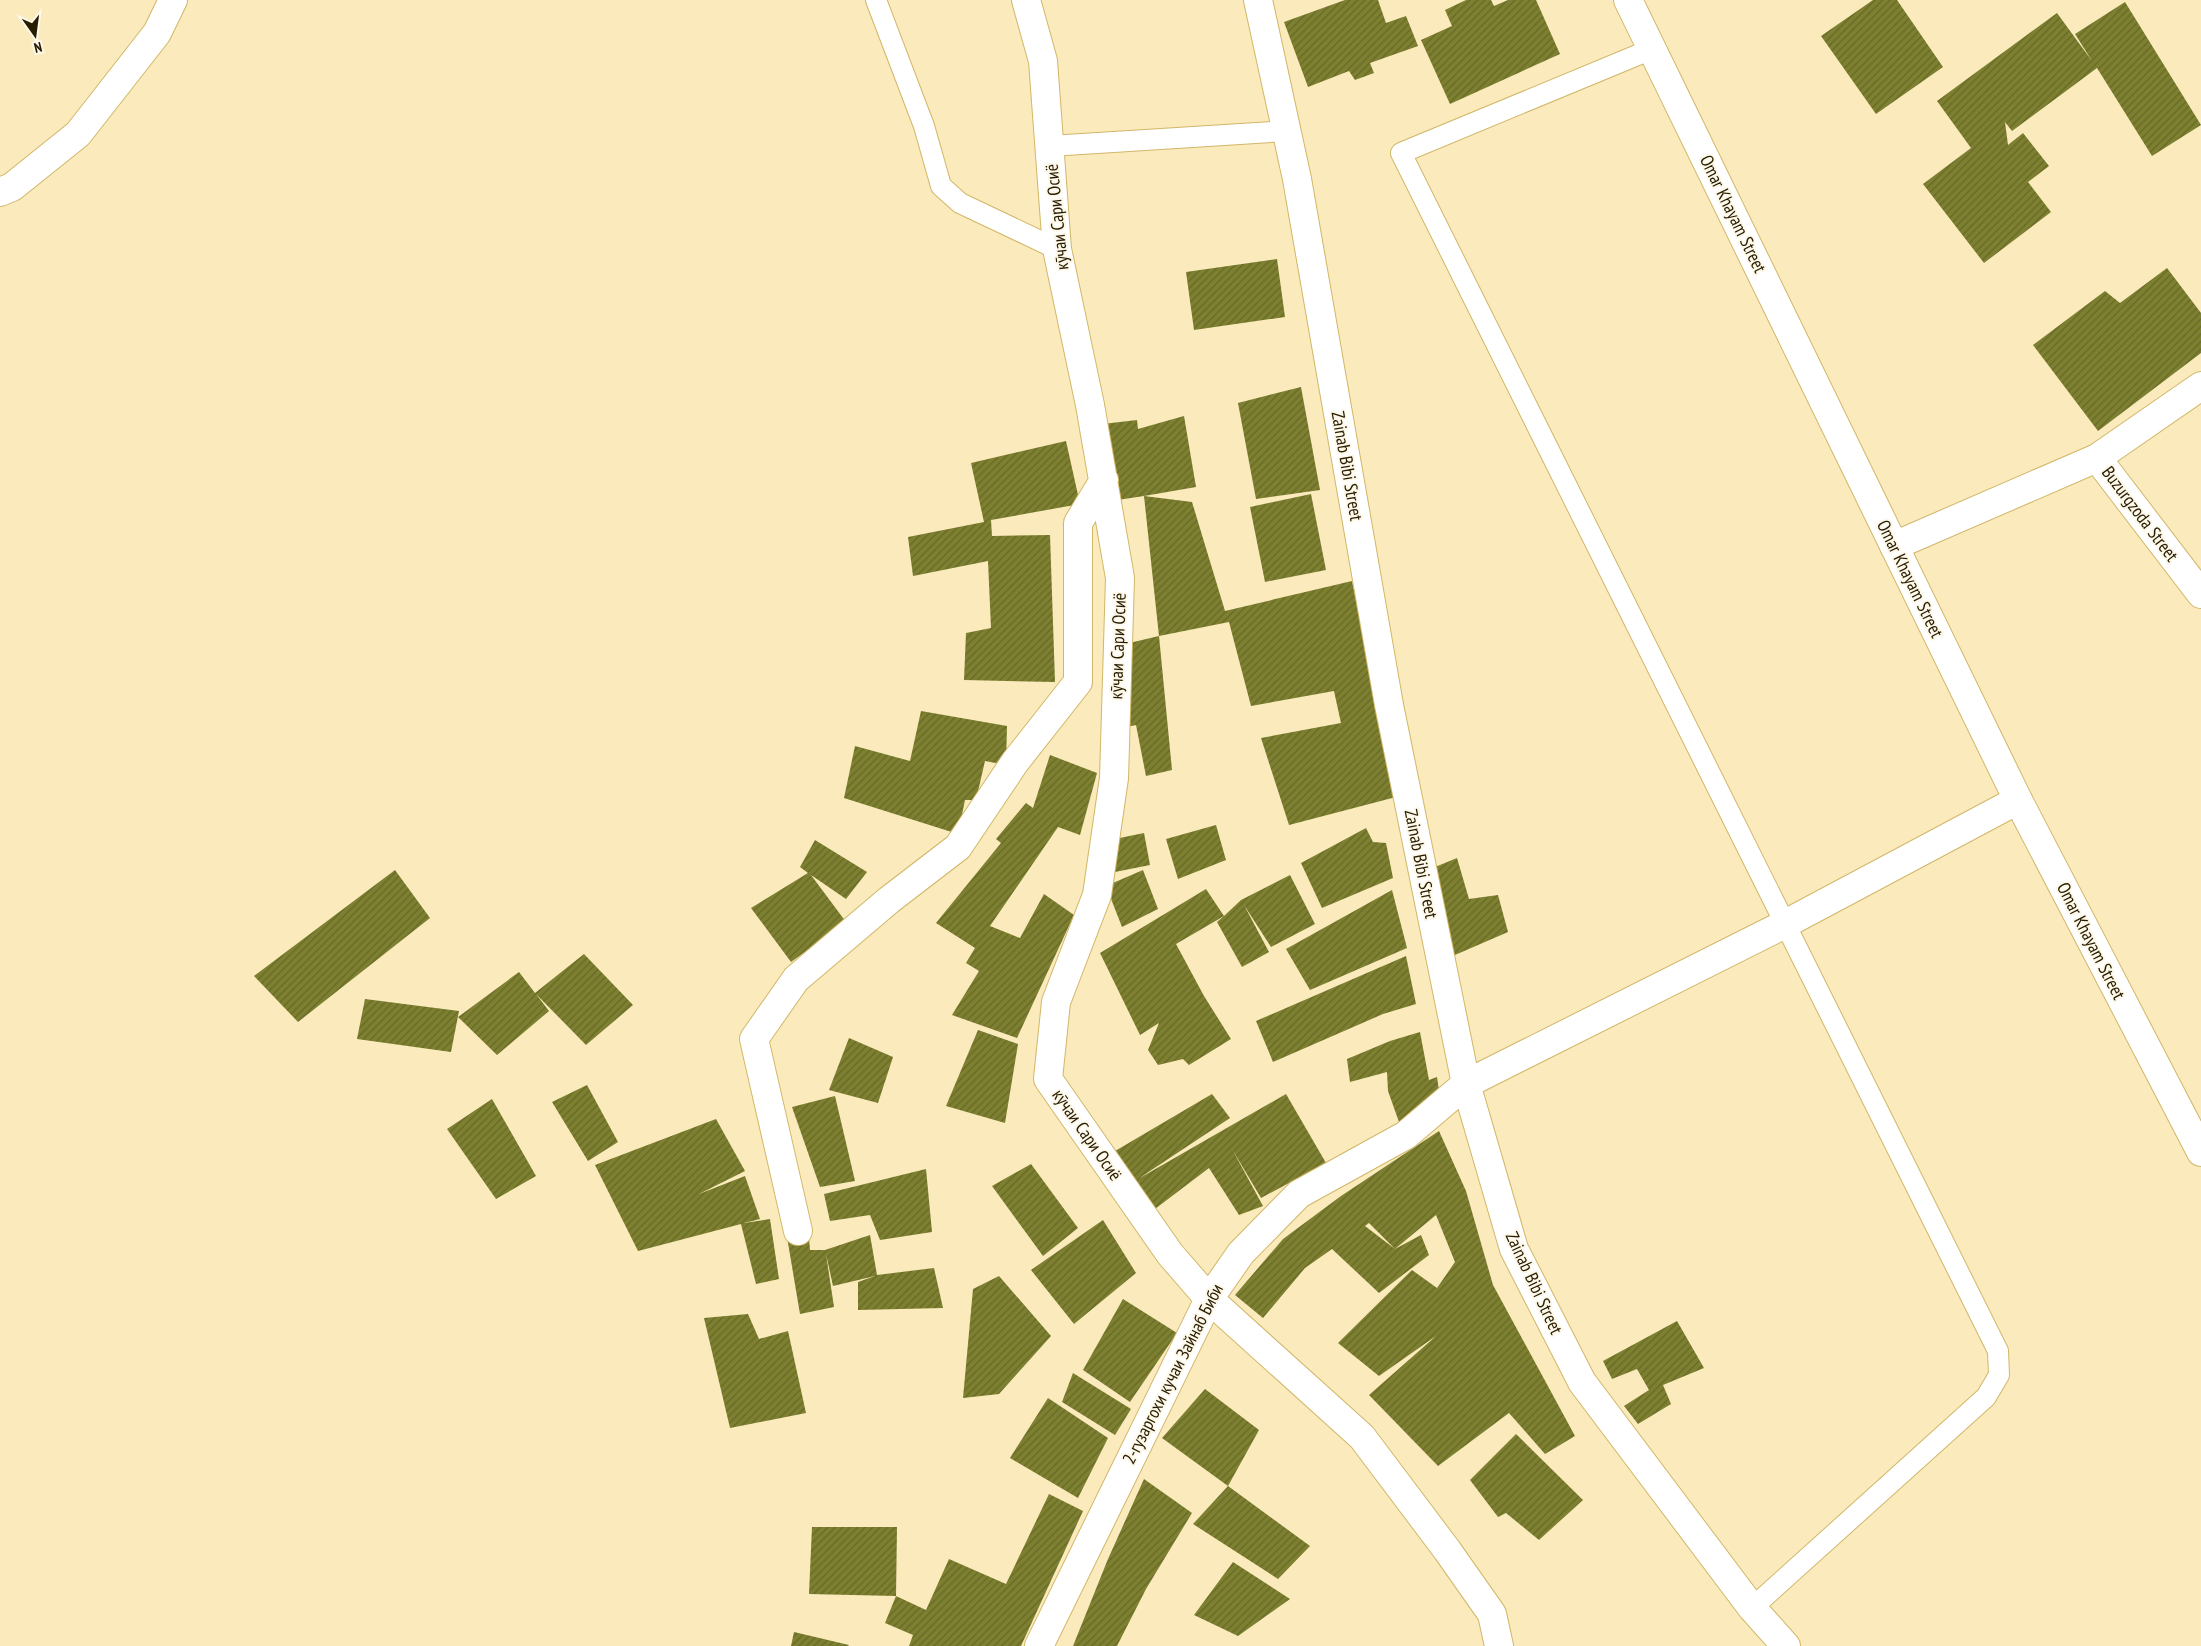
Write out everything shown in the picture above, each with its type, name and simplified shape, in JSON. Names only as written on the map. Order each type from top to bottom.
[{"type":"street","points":[[0,192],[12,187],[78,134],[157,34],[173,0]]},
{"type":"street","name":"кӯчаи Сари Осиё","points":[[1026,0],[1043,61],[1057,249],[1090,404],[1120,578],[1114,778],[1097,895],[1056,1002],[1048,1079],[1170,1254],[1209,1298],[1362,1438],[1447,1550],[1492,1614],[1499,1646]]},
{"type":"street","name":"Zainab Bibi Street","points":[[1258,0],[1299,189],[1391,714],[1466,1084],[1514,1249],[1582,1382],[1752,1608],[1786,1646]]},
{"type":"street","name":"Omar Khayam Street","points":[[1628,0],[2018,800],[2201,1152]]},
{"type":"street","points":[[1894,546],[2097,458],[2201,386]]},
{"type":"street","name":"Buzurgzoda Street","points":[[2097,458],[2201,594]]},
{"type":"street","points":[[798,1231],[754,1038],[796,979],[889,900],[958,847],[1015,762],[1078,682],[1078,523],[1104,480]]},
{"type":"street","name":"2-гузаргохи кучаи Зайнаб Биби","points":[[1039,1646],[1209,1298],[1240,1253],[1299,1194],[1406,1135],[1466,1084],[1785,924],[2018,800]]},
{"type":"lane","points":[[876,0],[924,126],[941,186],[960,203],[1057,249]]},
{"type":"lane","points":[[1652,49],[1401,153],[1998,1351],[1999,1375],[1986,1397],[1752,1608]]},
{"type":"lane","points":[[1050,146],[1287,131]]},
{"type":"building","points":[[1345,0],[1378,0],[1386,23],[1406,16],[1418,46],[1370,63],[1374,73],[1355,80],[1349,71],[1308,87],[1284,22]]},
{"type":"building","points":[[1466,0],[1491,0],[1494,6],[1508,0],[1536,0],[1560,54],[1450,104],[1421,40],[1452,26],[1445,10]]},
{"type":"building","points":[[1873,0],[1897,0],[1943,67],[1876,114],[1821,36]]},
{"type":"building","points":[[2125,2],[2201,125],[2152,156],[2097,68],[2012,131],[2005,122],[2008,145],[2023,133],[2049,166],[2028,182],[2051,212],[1984,263],[1923,184],[1971,148],[1937,101],[2057,13],[2092,61],[2075,34]]},
{"type":"building","points":[[1277,259],[1285,317],[1194,330],[1186,272]]},
{"type":"building","points":[[2167,268],[2201,313],[2201,353],[2098,431],[2033,345],[2105,291],[2120,303]]},
{"type":"building","points":[[1301,387],[1320,490],[1256,499],[1238,403]]},
{"type":"building","points":[[1184,416],[1196,487],[1111,501],[1094,425],[1137,420],[1138,429]]},
{"type":"building","points":[[1066,441],[1080,504],[991,520],[992,536],[1050,535],[1055,682],[964,680],[966,633],[991,628],[988,561],[913,576],[908,537],[984,522],[971,463]]},
{"type":"building","points":[[1311,494],[1326,570],[1265,582],[1250,507]]},
{"type":"building","points":[[1144,496],[1192,502],[1225,611],[1352,581],[1396,797],[1289,825],[1261,738],[1341,723],[1334,691],[1251,706],[1229,622],[1159,636]]},
{"type":"building","points":[[1159,636],[1172,770],[1146,776],[1136,725],[1123,728],[1125,644]]},
{"type":"building","points":[[921,711],[1007,726],[1006,765],[985,761],[976,800],[965,800],[958,834],[844,798],[855,746],[910,761]]},
{"type":"building","points":[[1050,755],[1097,773],[1080,835],[1058,827],[990,926],[1020,938],[1044,894],[1074,915],[1017,1038],[952,1015],[979,971],[966,963],[975,948],[936,923],[1001,843],[996,839],[1026,803],[1033,808]]},
{"type":"building","points":[[1216,825],[1226,860],[1178,879],[1166,839]]},
{"type":"building","points":[[1366,828],[1373,842],[1386,843],[1393,878],[1322,908],[1301,863]]},
{"type":"building","points":[[1144,833],[1150,865],[1115,872],[1105,841]]},
{"type":"building","points":[[815,840],[867,872],[846,899],[811,875],[846,922],[791,962],[751,908],[808,873],[800,867]]},
{"type":"building","points":[[1457,858],[1469,899],[1498,895],[1508,932],[1448,958],[1423,872]]},
{"type":"building","points":[[395,870],[430,918],[298,1022],[254,976]]},
{"type":"building","points":[[1143,870],[1158,909],[1122,927],[1106,886]]},
{"type":"building","points":[[1290,875],[1315,924],[1271,947],[1244,905],[1269,952],[1242,967],[1217,922],[1241,900]]},
{"type":"building","points":[[1206,889],[1224,916],[1176,944],[1204,996],[1231,1039],[1189,1065],[1183,1059],[1158,1065],[1148,1050],[1159,1023],[1140,1035],[1100,953]]},
{"type":"building","points":[[1392,890],[1407,948],[1310,990],[1286,949]]},
{"type":"building","points":[[584,954],[633,1005],[586,1045],[536,994],[549,1011],[497,1055],[458,1017],[519,972],[535,993]]},
{"type":"building","points":[[1406,956],[1416,1004],[1383,1014],[1273,1062],[1256,1021]]},
{"type":"building","points":[[365,999],[459,1011],[451,1052],[357,1039]]},
{"type":"building","points":[[978,1030],[1018,1044],[1005,1123],[946,1106]]},
{"type":"building","points":[[1420,1032],[1429,1080],[1437,1077],[1441,1104],[1399,1122],[1388,1091],[1387,1072],[1350,1082],[1347,1059],[1390,1041]]},
{"type":"building","points":[[849,1038],[893,1057],[878,1103],[829,1090]]},
{"type":"building","points":[[587,1085],[618,1142],[588,1161],[552,1102]]},
{"type":"building","points":[[1212,1094],[1230,1118],[1138,1179],[1286,1094],[1326,1163],[1261,1198],[1232,1149],[1263,1206],[1239,1215],[1209,1168],[1151,1212],[1110,1154]]},
{"type":"building","points":[[835,1096],[855,1181],[820,1187],[792,1107]]},
{"type":"building","points":[[492,1099],[536,1176],[496,1199],[447,1129]]},
{"type":"building","points":[[716,1119],[745,1171],[699,1194],[745,1176],[760,1219],[744,1223],[770,1219],[779,1279],[756,1284],[741,1224],[638,1251],[595,1165]]},
{"type":"building","points":[[1439,1131],[1466,1191],[1493,1285],[1575,1436],[1545,1454],[1509,1413],[1438,1466],[1369,1395],[1436,1336],[1379,1376],[1338,1343],[1412,1270],[1437,1288],[1455,1262],[1436,1215],[1395,1249],[1421,1235],[1429,1255],[1379,1293],[1332,1249],[1305,1268],[1263,1318],[1235,1295],[1283,1239],[1341,1196]],"holes":[[[1369,1223],[1395,1249],[1365,1226]]]},
{"type":"building","points":[[1031,1164],[1078,1228],[1043,1256],[992,1186]]},
{"type":"building","points":[[926,1169],[932,1232],[880,1240],[870,1215],[830,1221],[824,1194]]},
{"type":"building","points":[[1103,1220],[1136,1273],[1074,1324],[1031,1270]]},
{"type":"building","points":[[870,1235],[877,1275],[934,1268],[943,1308],[858,1310],[858,1282],[875,1276],[833,1286],[826,1254],[834,1307],[800,1314],[787,1237],[809,1238],[810,1250],[825,1250]]},
{"type":"building","points":[[999,1276],[1051,1336],[999,1394],[963,1398],[973,1289]]},
{"type":"building","points":[[1123,1299],[1177,1333],[1130,1402],[1083,1370]]},
{"type":"building","points":[[748,1314],[759,1339],[788,1331],[806,1413],[730,1428],[704,1318]]},
{"type":"building","points":[[1677,1321],[1704,1368],[1663,1385],[1671,1404],[1638,1424],[1624,1406],[1649,1390],[1637,1369],[1612,1379],[1603,1361]]},
{"type":"building","points":[[1073,1373],[1131,1409],[1115,1435],[1062,1402]]},
{"type":"building","points":[[1205,1389],[1259,1430],[1228,1486],[1162,1438]]},
{"type":"building","points":[[1048,1398],[1108,1438],[1078,1498],[1010,1458]]},
{"type":"building","points":[[1516,1434],[1583,1500],[1539,1540],[1506,1513],[1498,1517],[1470,1480]]},
{"type":"building","points":[[1144,1479],[1192,1513],[1146,1589],[1117,1646],[1073,1646],[1108,1559]]},
{"type":"building","points":[[1228,1486],[1310,1546],[1278,1579],[1193,1524]]},
{"type":"building","points":[[1049,1494],[1083,1511],[1021,1646],[909,1646],[913,1635],[885,1623],[896,1596],[926,1610],[949,1559],[1006,1584]]},
{"type":"building","points":[[812,1527],[897,1527],[896,1596],[809,1594]]},
{"type":"building","points":[[1233,1562],[1290,1599],[1238,1636],[1194,1615]]},
{"type":"building","points":[[794,1632],[849,1645],[791,1646]]}]
